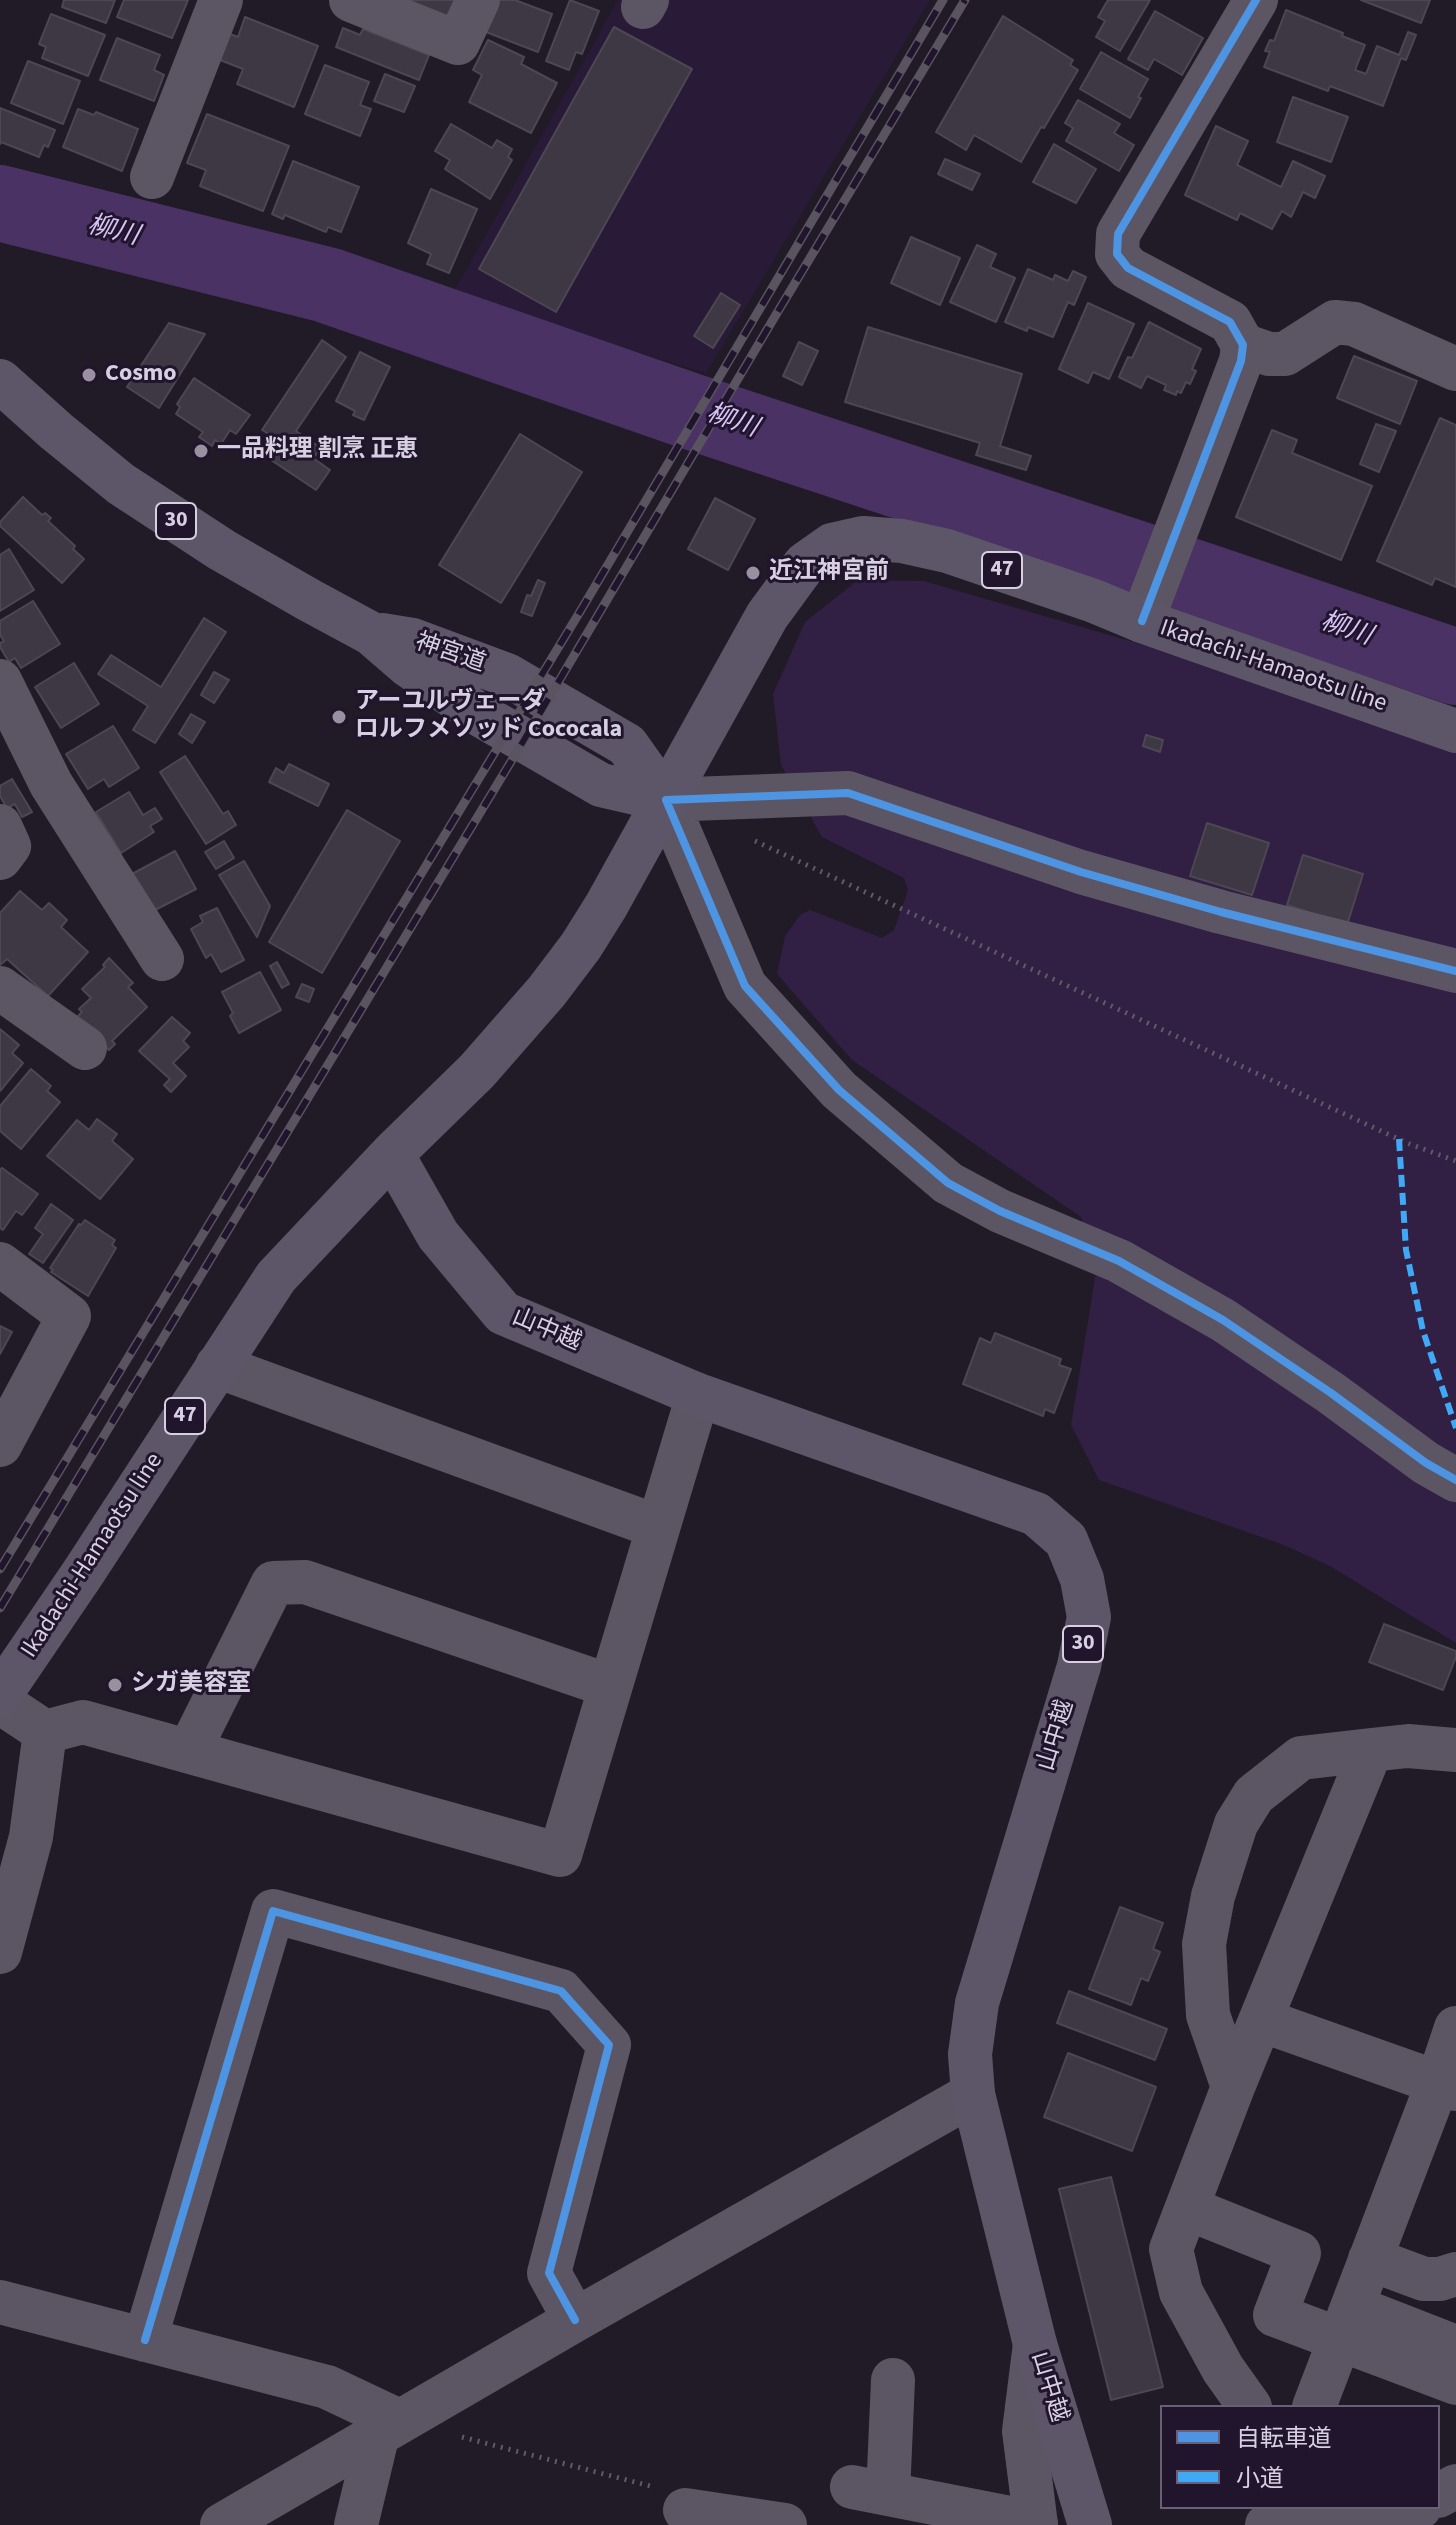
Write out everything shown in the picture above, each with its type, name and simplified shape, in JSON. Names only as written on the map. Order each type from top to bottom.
[{"type":"main road","name":"神宮道","points":[[0,381],[121,484],[284,586],[372,634],[413,640],[507,675],[627,745],[666,800]]},
{"type":"main road","name":"Ikadachi-Hamaotsu line","points":[[0,1695],[276,1277],[392,1154],[477,1071],[547,991],[581,946],[767,616],[805,564],[832,545],[863,538],[902,541],[947,551],[1094,601],[1147,608],[1456,731]]},
{"type":"main road","name":"山中越","points":[[392,1154],[438,1235],[503,1313],[698,1395],[1036,1514],[1066,1540],[1082,1579],[1089,1617],[1079,1666],[977,2003],[970,2054],[973,2094],[1035,2344],[1090,2525]]},
{"type":"street","points":[[152,177],[221,0]]},
{"type":"street","points":[[351,0],[458,43],[478,0]]},
{"type":"street","points":[[1147,608],[1241,361],[1243,345],[1230,322],[1128,268],[1117,254],[1118,234],[1256,0]]},
{"type":"street","points":[[1243,345],[1269,354],[1285,354],[1335,322],[1354,324],[1456,369]]},
{"type":"street","points":[[0,681],[51,784],[162,959]]},
{"type":"street","points":[[1456,971],[1221,912],[1081,872],[848,793],[666,800],[745,986],[839,1090],[948,1183],[1000,1211],[1119,1261],[1223,1320],[1331,1393],[1426,1463],[1456,1480]]},
{"type":"street","points":[[0,826],[9,846],[0,858]]},
{"type":"street","points":[[0,988],[85,1048]]},
{"type":"street","points":[[0,1264],[69,1316],[0,1445]]},
{"type":"street","points":[[217,1366],[658,1527]]},
{"type":"street","points":[[0,1702],[45,1732],[83,1722],[560,1855],[698,1395]]},
{"type":"street","points":[[189,1751],[273,1583],[305,1582],[610,1686]]},
{"type":"street","points":[[0,1952],[31,1837],[45,1732]]},
{"type":"street","points":[[1233,2087],[1208,2015],[1204,1944],[1213,1896],[1236,1824],[1254,1795],[1301,1758],[1408,1746],[1456,1750]]},
{"type":"street","points":[[1249,2405],[1223,2369],[1181,2292],[1171,2249],[1233,2087],[1371,1750]]},
{"type":"street","points":[[145,2340],[273,1911],[561,1991],[609,2045],[549,2273],[575,2320]]},
{"type":"street","points":[[1261,2020],[1447,2086]]},
{"type":"street","points":[[1315,2405],[1370,2259],[1447,2086],[1456,2028]]},
{"type":"street","points":[[222,2525],[973,2094]]},
{"type":"street","points":[[1187,2208],[1299,2253],[1275,2315],[1346,2324],[1450,2318],[1440,2279],[1424,2279],[1370,2259]]},
{"type":"street","points":[[0,2302],[327,2387],[389,2427]]},
{"type":"street","points":[[1346,2324],[1456,2383]]},
{"type":"street","points":[[893,2380],[870,2490],[1036,2524],[1024,2431],[1035,2344]]},
{"type":"street","points":[[356,2525],[389,2427]]},
{"type":"street","points":[[1267,2525],[1296,2509]]},
{"type":"street","points":[[1328,2509],[1356,2521],[1402,2517],[1416,2509]]},
{"type":"street","points":[[685,2510],[785,2525]]},
{"type":"path","points":[[752,840],[1407,1143],[1456,1161]]},
{"type":"path","points":[[389,2427],[693,2497],[685,2510]]},
{"type":"shaded area","points":[[618,0],[930,0],[706,373],[452,295]]},
{"type":"shaded area","points":[[858,580],[924,581],[1456,736],[1456,1643],[1330,1566],[1284,1545],[1099,1480],[1071,1425],[1096,1272],[1081,1217],[852,1060],[777,974],[785,936],[800,915],[810,910],[882,938],[894,930],[908,890],[904,878],[822,837],[781,765],[773,694],[805,622]]},
{"type":"building","points":[[64,0],[115,0],[106,23],[62,7]]},
{"type":"building","points":[[124,0],[188,0],[172,38],[117,17]]},
{"type":"building","points":[[405,0],[455,0],[447,17]]},
{"type":"building","points":[[498,0],[515,0],[552,14],[538,52],[486,32]]},
{"type":"building","points":[[570,0],[599,11],[582,54],[576,52],[569,70],[546,61]]},
{"type":"building","points":[[1108,0],[1150,0],[1120,51],[1096,37],[1105,21],[1098,17]]},
{"type":"building","points":[[1361,0],[1430,0],[1421,23]]},
{"type":"building","points":[[1286,10],[1365,45],[1355,70],[1366,74],[1377,46],[1399,55],[1408,32],[1416,35],[1406,60],[1401,58],[1383,106],[1330,86],[1328,91],[1264,67],[1270,52],[1265,51],[1270,40],[1274,41]]},
{"type":"building","points":[[1155,11],[1203,38],[1182,75],[1154,59],[1148,70],[1128,59]]},
{"type":"building","points":[[51,14],[105,35],[88,76],[42,58],[46,47],[39,44]]},
{"type":"building","points":[[1003,16],[1073,60],[1070,65],[1078,70],[1021,162],[974,135],[966,150],[936,132]]},
{"type":"building","points":[[245,17],[318,46],[294,107],[237,84],[243,69],[220,60],[230,34],[238,37]]},
{"type":"building","points":[[614,27],[692,69],[556,312],[479,269]]},
{"type":"building","points":[[343,28],[360,35],[363,29],[429,55],[419,80],[336,47]]},
{"type":"building","points":[[117,38],[160,55],[154,70],[164,75],[154,101],[100,80]]},
{"type":"building","points":[[488,40],[524,57],[521,64],[557,83],[531,133],[469,102],[482,75],[473,70]]},
{"type":"building","points":[[1101,52],[1148,79],[1130,118],[1080,89]]},
{"type":"building","points":[[28,61],[80,81],[63,124],[11,103]]},
{"type":"building","points":[[325,65],[369,82],[360,105],[371,109],[360,136],[305,114]]},
{"type":"building","points":[[385,74],[415,86],[404,112],[374,101]]},
{"type":"building","points":[[1293,97],[1348,117],[1331,162],[1277,142]]},
{"type":"building","points":[[1078,100],[1120,124],[1114,133],[1134,145],[1119,171],[1066,141],[1073,128],[1065,123]]},
{"type":"building","points":[[0,108],[55,130],[48,147],[44,145],[39,157],[0,144]]},
{"type":"building","points":[[78,109],[94,115],[96,112],[138,129],[122,171],[63,147]]},
{"type":"building","points":[[207,114],[289,146],[263,211],[200,186],[206,170],[187,163]]},
{"type":"building","points":[[451,124],[492,148],[497,140],[512,149],[508,157],[512,160],[490,199],[445,169],[450,160],[435,151]]},
{"type":"building","points":[[1216,126],[1248,141],[1237,165],[1281,187],[1293,161],[1325,176],[1315,198],[1303,192],[1291,217],[1282,211],[1272,229],[1240,213],[1237,220],[1185,195]]},
{"type":"building","points":[[1054,144],[1096,169],[1076,203],[1033,182]]},
{"type":"building","points":[[945,159],[980,174],[972,190],[938,174]]},
{"type":"building","points":[[293,161],[359,187],[341,232],[328,227],[326,232],[285,215],[283,219],[272,214]]},
{"type":"building","points":[[431,189],[477,209],[449,273],[427,264],[431,254],[408,243]]},
{"type":"building","points":[[911,237],[960,258],[940,305],[891,283]]},
{"type":"building","points":[[977,245],[996,254],[990,267],[1015,278],[996,322],[950,302]]},
{"type":"building","points":[[1028,269],[1053,280],[1055,275],[1068,281],[1073,271],[1086,277],[1074,305],[1068,302],[1053,337],[1005,322]]},
{"type":"building","points":[[721,293],[740,305],[713,348],[694,336]]},
{"type":"building","points":[[1088,303],[1134,324],[1109,379],[1093,372],[1088,383],[1059,369]]},
{"type":"building","points":[[1149,322],[1201,349],[1192,369],[1196,371],[1181,393],[1177,391],[1176,395],[1164,390],[1166,385],[1147,376],[1141,388],[1119,377]]},
{"type":"building","points":[[169,323],[205,334],[159,408],[127,387]]},
{"type":"building","points":[[868,327],[1022,374],[1000,446],[1031,456],[1026,470],[976,455],[980,443],[845,402]]},
{"type":"building","points":[[322,340],[346,357],[296,431],[321,448],[313,458],[330,470],[316,490],[262,454],[274,437],[262,430]]},
{"type":"building","points":[[799,342],[818,351],[802,385],[783,376]]},
{"type":"building","points":[[360,352],[390,367],[364,420],[336,401]]},
{"type":"building","points":[[1354,356],[1417,381],[1400,424],[1337,398]]},
{"type":"building","points":[[194,378],[250,415],[236,434],[230,430],[221,444],[215,440],[212,446],[199,437],[203,432],[176,414],[180,407],[177,404]]},
{"type":"building","points":[[1440,418],[1456,425],[1456,587],[1435,578],[1432,585],[1377,561]]},
{"type":"building","points":[[1376,424],[1396,431],[1379,472],[1360,464]]},
{"type":"building","points":[[1272,430],[1297,440],[1292,453],[1372,486],[1341,560],[1236,517]]},
{"type":"building","points":[[520,434],[582,472],[501,603],[439,565]]},
{"type":"building","points":[[23,497],[42,515],[45,513],[51,518],[48,521],[75,546],[73,549],[84,559],[62,583],[0,526],[0,522]]},
{"type":"building","points":[[715,498],[755,519],[728,570],[688,549]]},
{"type":"building","points":[[9,549],[34,590],[0,611],[0,555]]},
{"type":"building","points":[[538,580],[545,583],[532,616],[521,612],[527,595],[531,596]]},
{"type":"building","points":[[33,601],[60,644],[21,668],[15,658],[9,662],[0,647],[4,641],[0,635],[0,621]]},
{"type":"building","points":[[204,618],[226,632],[155,743],[133,730],[148,706],[98,674],[111,655],[161,687]]},
{"type":"building","points":[[74,663],[99,704],[61,728],[35,687]]},
{"type":"building","points":[[214,672],[229,680],[214,703],[201,695]]},
{"type":"building","points":[[191,714],[205,722],[192,743],[179,734]]},
{"type":"building","points":[[113,726],[139,768],[109,787],[104,779],[88,789],[66,754]]},
{"type":"building","points":[[1146,735],[1163,740],[1160,752],[1143,746]]},
{"type":"building","points":[[185,756],[223,814],[228,811],[236,825],[206,844],[160,772]]},
{"type":"building","points":[[289,764],[329,784],[318,806],[269,782],[276,768],[284,773]]},
{"type":"building","points":[[12,779],[32,812],[22,817],[15,804],[7,808],[0,796],[0,786]]},
{"type":"building","points":[[129,792],[143,815],[155,808],[162,819],[150,826],[154,832],[121,853],[96,812]]},
{"type":"building","points":[[347,810],[400,841],[322,973],[269,942]]},
{"type":"building","points":[[1207,823],[1269,843],[1252,895],[1190,876]]},
{"type":"building","points":[[224,841],[234,858],[216,869],[205,852]]},
{"type":"building","points":[[175,851],[196,889],[155,910],[130,875]]},
{"type":"building","points":[[1303,855],[1363,874],[1347,925],[1287,905]]},
{"type":"building","points":[[244,861],[270,906],[257,937],[219,875]]},
{"type":"building","points":[[20,891],[42,910],[49,903],[67,920],[61,927],[88,952],[48,996],[7,959],[0,965],[0,913]]},
{"type":"building","points":[[217,908],[244,960],[221,972],[211,954],[206,958],[191,929],[203,922],[200,916]]},
{"type":"building","points":[[109,958],[133,983],[128,987],[147,1007],[112,1041],[115,1044],[109,1050],[77,1017],[82,1012],[79,1009],[91,998],[82,989],[105,967],[103,965]]},
{"type":"building","points":[[277,962],[289,984],[282,988],[270,966]]},
{"type":"building","points":[[260,972],[281,1010],[239,1033],[222,992]]},
{"type":"building","points":[[302,984],[314,989],[309,1002],[296,997]]},
{"type":"building","points":[[172,1017],[190,1033],[183,1041],[189,1047],[173,1063],[186,1076],[171,1092],[164,1085],[170,1079],[139,1051]]},
{"type":"building","points":[[0,1029],[19,1045],[12,1053],[23,1063],[0,1091]]},
{"type":"building","points":[[31,1069],[51,1086],[47,1091],[60,1102],[21,1149],[0,1131],[0,1106]]},
{"type":"building","points":[[97,1119],[117,1134],[112,1141],[133,1159],[100,1199],[47,1156],[77,1120],[89,1130]]},
{"type":"building","points":[[2,1168],[38,1194],[22,1215],[16,1211],[3,1230],[0,1228]]},
{"type":"building","points":[[51,1204],[73,1220],[43,1263],[29,1254],[43,1234],[35,1228]]},
{"type":"building","points":[[85,1220],[115,1240],[112,1245],[116,1248],[88,1296],[51,1272],[53,1270],[50,1268],[79,1224]]},
{"type":"building","points":[[0,1326],[12,1332],[0,1354]]},
{"type":"building","points":[[995,1333],[1061,1359],[1059,1365],[1071,1369],[1054,1413],[1045,1409],[1043,1416],[963,1384],[980,1338],[991,1343]]},
{"type":"building","points":[[1384,1624],[1456,1651],[1443,1690],[1369,1662]]},
{"type":"building","points":[[1120,1907],[1163,1923],[1153,1949],[1160,1952],[1148,1981],[1141,1978],[1131,2005],[1089,1989]]},
{"type":"building","points":[[1069,1991],[1167,2029],[1155,2060],[1057,2023]]},
{"type":"building","points":[[1068,2053],[1156,2087],[1132,2151],[1044,2117]]},
{"type":"building","points":[[1111,2177],[1163,2387],[1111,2400],[1059,2189]]},
{"type":"waterway","name":"柳川","points":[[0,203],[327,285],[693,412],[1456,667]]},
{"type":"railway","points":[[0,1569],[581,610],[943,0]]},
{"type":"railway","points":[[0,1608],[524,740],[965,0]]},
{"type":"marked path","points":[[1399,1139],[1406,1250],[1423,1331],[1456,1428]]},
{"type":"cycle path","points":[[1142,621],[1241,361],[1243,345],[1230,322],[1128,268],[1117,254],[1118,234],[1256,0]]},
{"type":"cycle path","points":[[1456,971],[1221,912],[1081,872],[848,793],[666,800],[745,986],[839,1090],[948,1183],[1000,1211],[1119,1261],[1223,1320],[1331,1393],[1426,1463],[1456,1480]]},
{"type":"cycle path","points":[[145,2340],[273,1911],[561,1991],[609,2045],[549,2273],[575,2320]]},
{"type":"place","name":"Cosmo","points":[[89,375]]},
{"type":"place","name":"一品料理 割烹 正恵","points":[[201,451]]},
{"type":"place","name":"近江神宮前","points":[[753,573]]},
{"type":"place","name":"アーユルヴェーダ ロルフメソッド Cococala","points":[[339,717]]},
{"type":"place","name":"シガ美容室","points":[[115,1685]]}]
